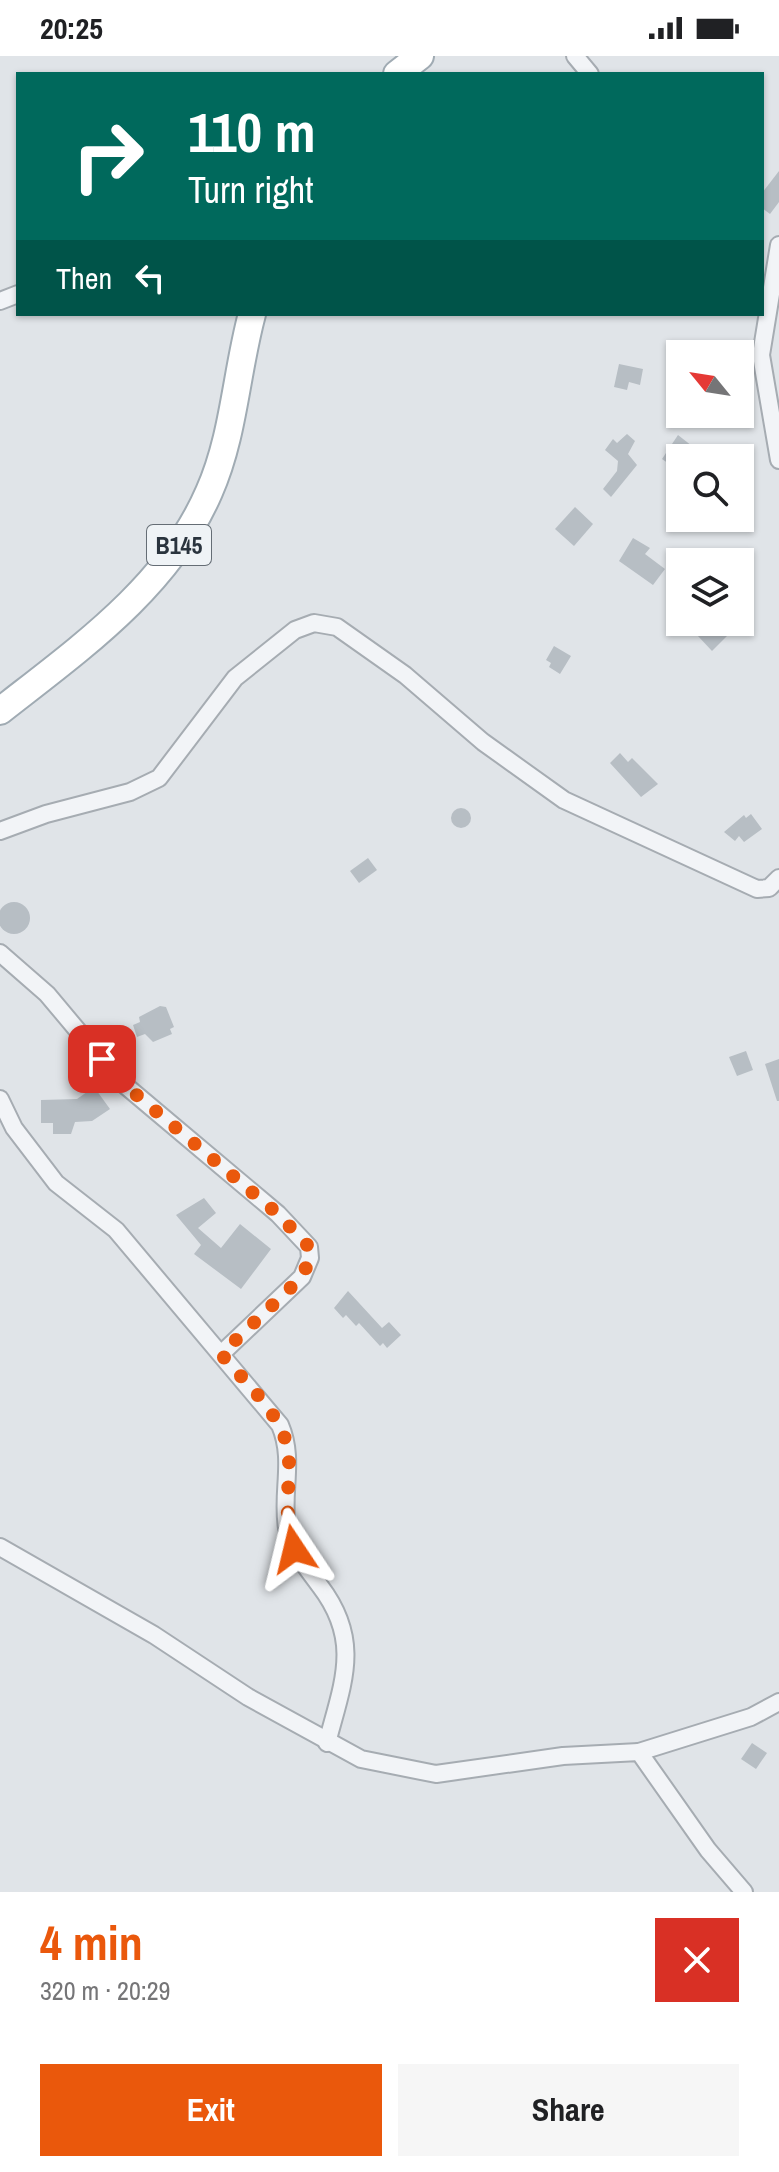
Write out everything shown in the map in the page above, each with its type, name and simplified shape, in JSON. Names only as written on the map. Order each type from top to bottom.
[{"type":"main road","points":[[400,72],[420,56]]},
{"type":"main road","name":"B145","points":[[0,711],[114,619],[160,572],[190,530],[210,491],[222,450],[252,316]]},
{"type":"street","points":[[575,56],[588,72]]},
{"type":"street","points":[[779,245],[761,355],[779,460]]},
{"type":"street","points":[[0,831],[46,814],[130,792],[159,778],[235,678],[295,630],[314,623],[337,627],[405,675],[483,742],[564,800],[757,889],[769,888],[779,878]]},
{"type":"street","points":[[0,953],[47,994],[120,1081],[278,1214],[309,1247],[310,1258],[302,1277],[221,1354]]},
{"type":"street","points":[[0,1099],[14,1128],[56,1183],[116,1230],[280,1425],[290,1461],[287,1528],[294,1549],[338,1609],[344,1628],[348,1667],[327,1743]]},
{"type":"street","points":[[0,1547],[154,1635],[248,1697],[327,1743],[361,1759],[436,1774],[563,1756],[639,1752],[751,1717],[779,1702]]},
{"type":"street","points":[[639,1752],[708,1850],[744,1892]]},
{"type":"building","points":[[779,171],[779,202],[770,214],[764,210],[764,190]]},
{"type":"building","points":[[619,364],[643,369],[640,385],[629,382],[627,390],[614,387]]},
{"type":"building","points":[[627,434],[635,441],[628,454],[637,465],[611,497],[603,489],[617,471],[618,461],[605,450],[613,439],[617,443]]},
{"type":"building","points":[[678,435],[689,444],[672,444]]},
{"type":"building","points":[[575,507],[593,524],[574,546],[555,529]]},
{"type":"building","points":[[633,538],[650,548],[645,554],[665,569],[653,585],[619,561]]},
{"type":"building","points":[[698,636],[727,636],[712,651]]},
{"type":"building","points":[[554,646],[571,656],[560,674],[549,667],[551,663],[546,660]]},
{"type":"building","points":[[620,753],[628,762],[632,758],[658,784],[641,797],[610,763]]},
{"type":"building","points":[[461,808],[468,811],[471,818],[468,825],[461,828],[454,825],[451,818],[454,811]]},
{"type":"building","points":[[751,814],[762,829],[744,842],[739,836],[735,841],[724,832],[744,815],[746,818]]},
{"type":"building","points":[[368,858],[377,870],[359,883],[350,871]]},
{"type":"building","points":[[8,903],[20,903],[29,912],[29,924],[20,933],[8,933],[-1,924],[-1,912]]},
{"type":"building","points":[[160,1006],[166,1007],[174,1027],[170,1029],[172,1034],[153,1042],[145,1034],[137,1037],[133,1025],[140,1022],[139,1017]]},
{"type":"building","points":[[746,1051],[753,1070],[737,1076],[729,1057]]},
{"type":"building","points":[[779,1059],[779,1101],[777,1101],[765,1064]]},
{"type":"building","points":[[94,1087],[110,1109],[92,1121],[75,1122],[71,1134],[53,1134],[53,1123],[41,1123],[41,1100],[77,1099]]},
{"type":"building","points":[[204,1198],[216,1213],[198,1228],[221,1248],[240,1224],[271,1249],[241,1289],[194,1254],[201,1245],[176,1215]]},
{"type":"building","points":[[348,1291],[382,1328],[389,1322],[401,1335],[387,1348],[383,1343],[380,1346],[359,1323],[356,1326],[334,1308]]},
{"type":"building","points":[[752,1743],[767,1753],[756,1769],[741,1759]]},
{"type":"route","points":[[102,1059],[120,1081],[278,1214],[309,1247],[310,1258],[302,1277],[221,1354],[280,1425],[287,1441],[290,1461],[286,1493],[287,1528],[294,1549]]}]
